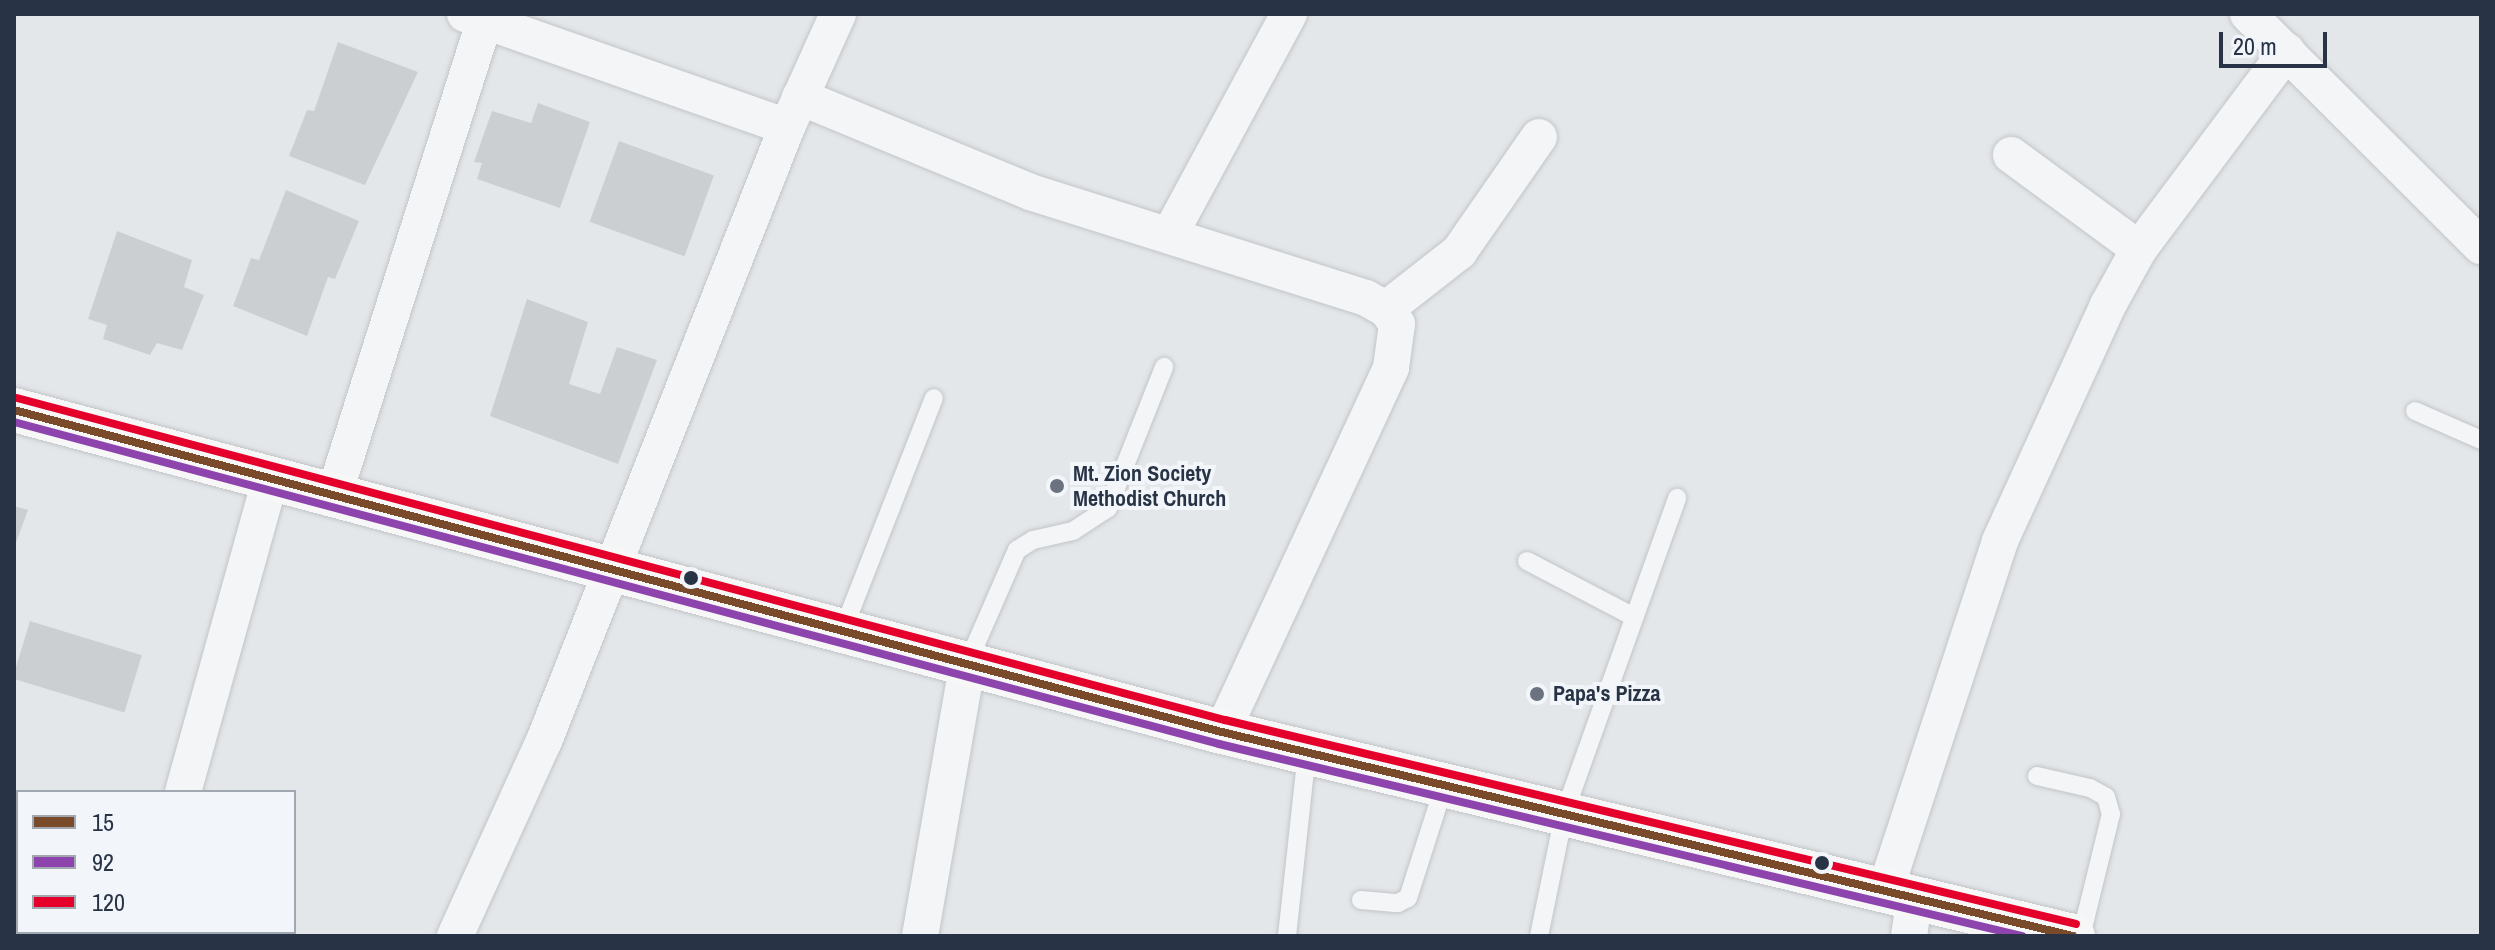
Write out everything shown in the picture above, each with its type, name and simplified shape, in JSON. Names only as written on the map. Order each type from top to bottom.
[{"type":"main road","points":[[14,410],[335,492],[611,572],[968,662],[1222,732],[1564,814],[1903,907],[2073,936]]},
{"type":"street","points":[[455,936],[544,741],[793,112],[838,14]]},
{"type":"street","points":[[1170,234],[1289,14]]},
{"type":"street","points":[[2248,14],[2481,246]]},
{"type":"street","points":[[335,492],[474,18],[793,112],[1030,192],[1170,234],[1386,309],[1397,324],[1391,368],[1222,732]]},
{"type":"street","points":[[1903,907],[2000,541],[2139,249],[2287,51]]},
{"type":"street","points":[[1386,309],[1459,252],[1539,137]]},
{"type":"street","points":[[2011,155],[2139,249]]},
{"type":"street","points":[[184,790],[271,477]]},
{"type":"street","points":[[920,936],[968,662]]},
{"type":"lane","points":[[968,662],[1017,550],[1033,540],[1073,531],[1108,508],[1164,367]]},
{"type":"lane","points":[[843,630],[934,398]]},
{"type":"lane","points":[[2415,411],[2481,440]]},
{"type":"lane","points":[[1539,936],[1564,814],[1677,498]]},
{"type":"lane","points":[[1527,561],[1634,617]]},
{"type":"lane","points":[[1287,936],[1307,753]]},
{"type":"lane","points":[[2037,776],[2090,788],[2106,797],[2111,814],[2081,936]]},
{"type":"lane","points":[[1361,900],[1398,903],[1408,898],[1444,786]]},
{"type":"building","points":[[338,42],[418,72],[365,185],[289,156],[307,110],[314,111]]},
{"type":"building","points":[[538,103],[590,122],[560,208],[477,179],[482,163],[474,162],[492,111],[531,123]]},
{"type":"building","points":[[619,141],[714,176],[684,256],[590,222]]},
{"type":"building","points":[[286,190],[359,221],[335,279],[328,277],[307,336],[233,306],[251,258],[259,260]]},
{"type":"building","points":[[117,231],[192,260],[184,287],[204,295],[182,350],[157,343],[150,355],[103,339],[107,325],[88,319]]},
{"type":"building","points":[[527,299],[588,322],[569,384],[600,394],[617,347],[657,360],[618,464],[490,416]]},
{"type":"building","points":[[14,506],[28,510],[14,548]]},
{"type":"building","points":[[30,621],[142,655],[124,713],[14,679]]},
{"type":"building","points":[[14,850],[16,934],[71,934],[14,936]]},
{"type":"transit line","name":"120","points":[[17,398],[1225,720],[2076,924]]},
{"type":"transit line","name":"15","points":[[14,410],[1222,732],[2073,936]]},
{"type":"transit line","name":"92","points":[[14,422],[1219,744],[2022,936]]},
{"type":"place","name":"Mt. Zion Society Methodist Church","points":[[1057,486]]},
{"type":"place","name":"Papa's Pizza","points":[[1537,694]]}]
